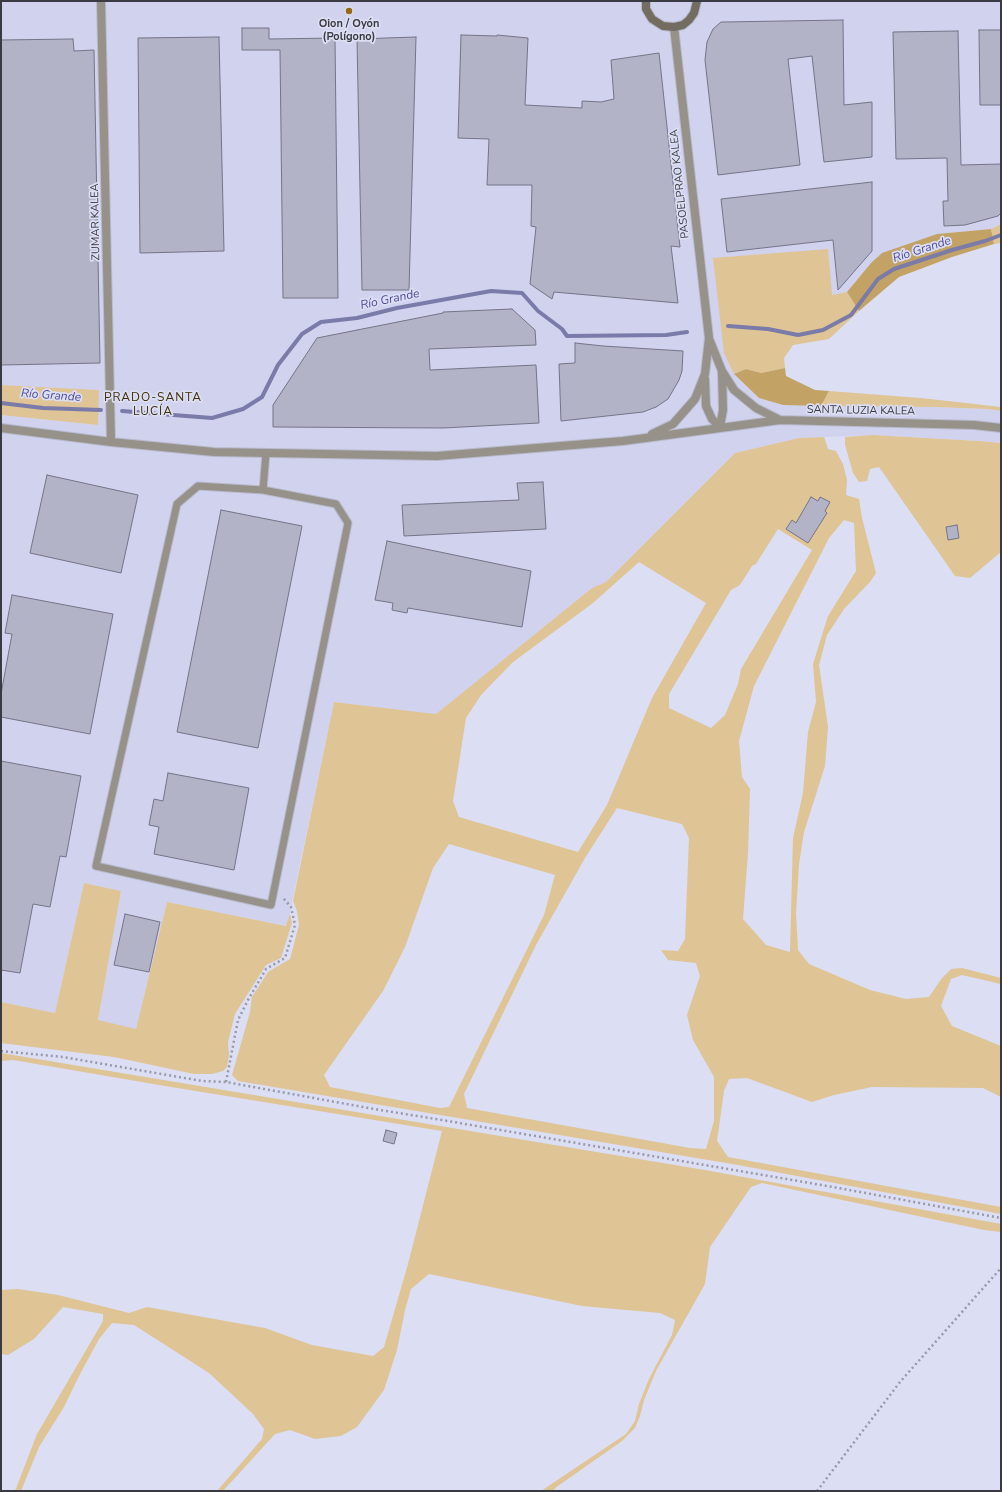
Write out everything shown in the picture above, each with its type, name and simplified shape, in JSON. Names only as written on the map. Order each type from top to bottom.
[{"type":"main road","points":[[646,1],[646,9],[652,19],[663,26],[674,27],[682,25],[689,20],[694,13],[697,1]]},
{"type":"street","name":"ZUMAR KALEA","points":[[101,1],[112,442]]},
{"type":"street","name":"PASOELPRAO KALEA","points":[[674,27],[709,338]]},
{"type":"street","points":[[709,338],[722,371],[734,390],[756,408],[780,420]]},
{"type":"street","points":[[709,338],[705,374],[706,406],[712,419],[720,427]]},
{"type":"street","points":[[720,427],[723,410],[722,371]]},
{"type":"street","points":[[646,438],[673,424],[696,399],[705,374]]},
{"type":"street","name":"SANTA LUZIA KALEA","points":[[1,428],[112,442],[214,452],[436,456],[623,441],[780,420],[966,424],[1001,428]]},
{"type":"lane","points":[[263,490],[266,453]]},
{"type":"lane","points":[[198,486],[263,490],[336,504],[348,523],[271,905],[96,866],[177,504],[198,486]]},
{"type":"path","points":[[226,1082],[238,1020],[266,969],[285,958],[295,925],[291,907],[274,888]]},
{"type":"path","points":[[1,1051],[63,1057],[202,1081],[226,1082],[374,1109],[817,1184],[1001,1218]]},
{"type":"path","points":[[817,1491],[900,1382],[1001,1268]]},
{"type":"shaded area","points":[[1,1],[1001,1],[1001,224],[991,229],[937,234],[871,263],[847,292],[832,296],[734,374],[759,398],[783,405],[935,407],[988,409],[1001,411],[1001,443],[873,435],[799,438],[735,453],[606,582],[592,588],[436,714],[334,702],[287,926],[167,902],[136,1029],[98,1021],[121,891],[84,883],[55,1013],[1,1002],[1,415],[98,425],[98,390],[1,385]]},
{"type":"shaded area","points":[[1001,224],[1001,243],[994,244],[991,229]]},
{"type":"shaded area","points":[[991,229],[994,244],[952,257],[899,277],[859,311],[847,292],[871,263],[882,253],[937,234]]},
{"type":"shaded area","points":[[828,249],[832,295],[847,292],[859,311],[829,339],[793,345],[784,358],[785,368],[761,373],[746,369],[734,374],[724,353],[713,258]]},
{"type":"shaded area","points":[[785,368],[786,376],[815,390],[829,391],[821,406],[783,405],[759,398],[734,374],[746,369],[761,373]]},
{"type":"shaded area","points":[[1,385],[99,390],[98,425],[1,415]]},
{"type":"shaded area","points":[[829,391],[921,398],[1001,407],[1001,411],[988,409],[935,407],[821,406]]},
{"type":"shaded area","points":[[873,435],[1001,443],[1001,552],[970,578],[955,576],[879,467],[870,469],[867,481],[859,482],[853,473],[845,445],[845,437]]},
{"type":"shaded area","points":[[824,437],[828,449],[836,451],[843,464],[847,480],[846,495],[859,499],[862,518],[876,573],[870,582],[844,609],[827,635],[819,665],[828,727],[825,766],[804,832],[799,864],[796,913],[798,950],[809,964],[870,990],[906,999],[929,997],[942,978],[951,969],[962,968],[1001,978],[1001,984],[962,975],[951,979],[941,1006],[952,1026],[1001,1046],[1001,1097],[983,1088],[872,1087],[834,1095],[812,1102],[747,1078],[729,1079],[724,1091],[717,1141],[728,1157],[1001,1207],[1001,1214],[738,1165],[238,1081],[232,1075],[250,1012],[252,997],[268,972],[290,959],[299,925],[297,911],[293,901],[334,702],[436,714],[592,588],[606,582],[735,453],[799,438]],"holes":[[[844,520],[854,523],[856,571],[828,616],[813,664],[816,702],[808,732],[803,793],[793,838],[790,952],[766,945],[743,919],[748,853],[750,789],[742,777],[739,741],[754,686],[829,538]],[[778,529],[812,550],[741,669],[738,684],[725,715],[711,728],[669,708],[669,694],[731,590],[740,585],[752,566],[756,564]],[[639,562],[706,603],[652,698],[607,805],[578,852],[459,817],[453,801],[466,718],[481,695],[513,662],[593,603]],[[617,808],[682,824],[689,838],[685,939],[678,951],[661,950],[668,960],[696,963],[700,976],[687,1015],[693,1040],[714,1077],[714,1121],[706,1149],[690,1148],[467,1108],[464,1094],[536,945],[585,858]],[[449,844],[555,875],[544,915],[449,1107],[440,1108],[330,1087],[324,1075],[383,991],[405,947],[433,868]]]},
{"type":"shaded area","points":[[84,883],[121,891],[98,1020],[136,1029],[167,902],[286,926],[290,913],[292,923],[281,958],[266,965],[235,1014],[228,1042],[229,1055],[227,1067],[223,1071],[212,1074],[194,1074],[114,1057],[1,1043],[1,1002],[55,1013]]},
{"type":"shaded area","points":[[1,1053],[705,1170],[1001,1224],[1001,1232],[984,1230],[762,1183],[751,1187],[710,1247],[705,1284],[656,1371],[644,1400],[635,1428],[622,1441],[555,1488],[554,1491],[541,1491],[626,1434],[635,1421],[639,1404],[649,1379],[672,1335],[675,1320],[660,1313],[582,1306],[429,1274],[411,1289],[397,1350],[384,1390],[357,1427],[341,1436],[315,1439],[290,1430],[275,1434],[223,1491],[217,1491],[262,1439],[264,1429],[253,1414],[209,1373],[134,1325],[112,1323],[99,1339],[64,1407],[39,1447],[21,1491],[15,1491],[37,1434],[103,1321],[103,1314],[63,1307],[34,1339],[8,1355],[1,1354],[1,1290],[18,1289],[58,1295],[129,1313],[147,1307],[265,1328],[312,1345],[373,1356],[384,1347],[408,1264],[442,1131],[13,1060],[2,1061],[1,1066]]},
{"type":"building","points":[[843,20],[844,105],[872,102],[872,157],[824,162],[812,56],[788,59],[800,165],[718,175],[705,60],[707,42],[713,29],[721,22]]},
{"type":"building","points":[[242,28],[269,28],[269,39],[335,38],[338,298],[283,298],[280,50],[242,50]]},
{"type":"building","points":[[979,30],[1001,30],[1001,105],[980,105]]},
{"type":"building","points":[[958,31],[961,165],[1001,164],[1001,213],[998,216],[965,225],[944,226],[943,201],[948,201],[947,158],[896,159],[893,32]]},
{"type":"building","points":[[461,35],[497,35],[528,38],[525,105],[582,108],[582,101],[601,102],[614,99],[611,60],[659,53],[680,247],[671,246],[678,303],[554,292],[552,299],[530,284],[536,227],[531,226],[532,185],[487,185],[489,139],[458,138]]},
{"type":"building","points":[[219,37],[224,251],[140,253],[138,38]]},
{"type":"building","points":[[416,37],[409,290],[362,290],[357,39]]},
{"type":"building","points":[[73,39],[74,51],[94,50],[100,363],[1,365],[1,40]]},
{"type":"building","points":[[872,182],[872,251],[838,290],[833,240],[727,252],[721,199]]},
{"type":"building","points":[[512,309],[535,330],[536,345],[429,349],[430,370],[536,365],[539,423],[443,428],[273,427],[273,405],[317,338],[443,312]]},
{"type":"building","points":[[575,343],[683,351],[682,371],[679,380],[668,399],[656,407],[643,412],[561,421],[559,364],[575,363]]},
{"type":"building","points":[[47,475],[138,495],[121,573],[30,553]]},
{"type":"building","points":[[543,482],[546,529],[404,536],[402,505],[519,500],[517,483]]},
{"type":"building","points":[[811,497],[818,501],[820,497],[830,502],[825,511],[827,513],[808,543],[786,529],[792,520],[796,523]]},
{"type":"building","points":[[221,510],[302,526],[258,748],[177,732]]},
{"type":"building","points":[[957,525],[959,538],[948,540],[946,527]]},
{"type":"building","points":[[387,541],[531,571],[522,627],[408,608],[407,613],[392,610],[393,603],[375,600]]},
{"type":"building","points":[[12,595],[113,614],[90,734],[1,717],[1,694],[12,634],[5,633]]},
{"type":"building","points":[[1,761],[81,776],[66,857],[60,856],[50,907],[33,904],[20,973],[1,970]]},
{"type":"building","points":[[168,773],[249,788],[234,870],[154,854],[159,827],[149,825],[154,799],[163,801]]},
{"type":"building","points":[[125,914],[160,922],[149,972],[114,965]]},
{"type":"building","points":[[386,1130],[397,1133],[394,1144],[383,1141]]},
{"type":"waterway","name":"Río Grande","points":[[728,326],[768,329],[798,335],[823,330],[851,315],[878,279],[894,269],[1001,235]]},
{"type":"waterway","name":"Río Grande","points":[[122,411],[212,418],[243,409],[262,397],[278,365],[302,334],[321,322],[357,318],[397,308],[491,291],[522,293],[538,311],[562,329],[567,336],[666,335],[687,332]]},
{"type":"waterway","name":"Río Grande","points":[[1,403],[43,408],[101,410]]},
{"type":"place","name":"Oion / Oyón (Polígono)","points":[[349,11]]},
{"type":"district","name":"PRADO-SANTA LUCÍA","points":[[153,405]]}]
